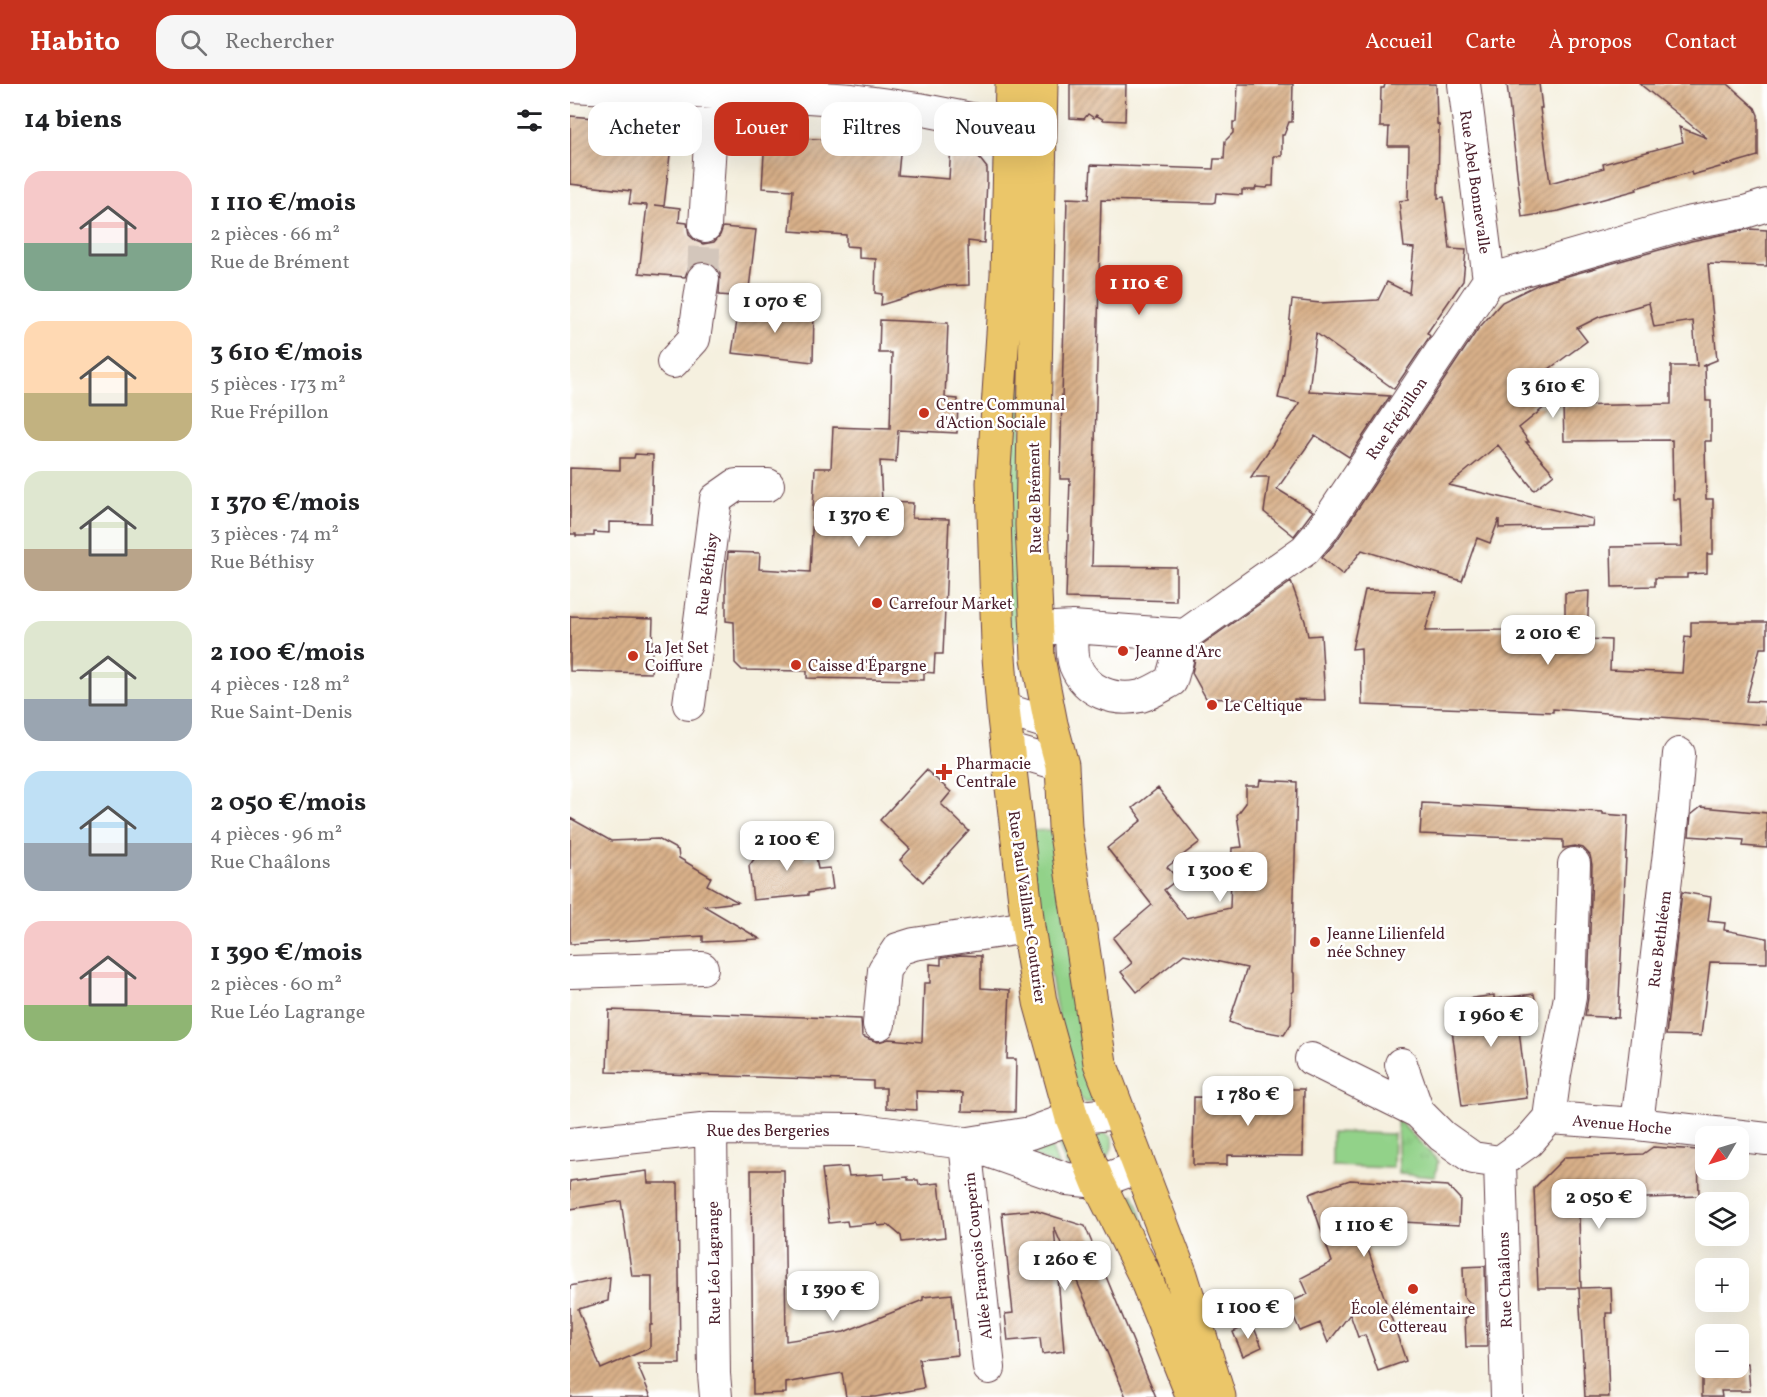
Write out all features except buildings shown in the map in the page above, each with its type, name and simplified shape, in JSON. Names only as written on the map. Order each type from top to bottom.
[{"type":"main road","points":[[1012,84],[1012,102]]},
{"type":"main road","name":"Rue de Brément","points":[[1041,95],[1032,525],[1038,658],[1062,765]]},
{"type":"main road","points":[[1007,748],[998,644],[993,483],[1007,274],[1011,156]]},
{"type":"main road","name":"Rue Paul Vaillant-Couturier","points":[[1007,748],[1028,927],[1040,1002],[1072,1118],[1098,1182],[1144,1274],[1192,1397]]},
{"type":"main road","points":[[1062,765],[1065,827],[1100,1063],[1181,1275],[1219,1397]]},
{"type":"street","name":"Rue Abel Bonnevalle","points":[[1464,84],[1489,280]]},
{"type":"street","points":[[570,86],[713,93],[748,88],[852,100],[919,96],[937,102]]},
{"type":"street","points":[[705,226],[713,93]]},
{"type":"street","points":[[1489,280],[1687,223],[1745,212],[1767,205]]},
{"type":"street","points":[[673,362],[694,339],[703,279]]},
{"type":"street","name":"Rue Frépillon","points":[[1038,629],[1072,627],[1185,634],[1305,550],[1322,530],[1489,280]]},
{"type":"street","name":"Rue Béthisy","points":[[689,704],[716,499],[736,485],[768,485]]},
{"type":"street","points":[[1072,627],[1074,663],[1085,683],[1102,694],[1122,699],[1144,695],[1171,681],[1177,660],[1175,634]]},
{"type":"street","points":[[1002,709],[1051,724]]},
{"type":"street","points":[[1007,748],[1062,765]]},
{"type":"street","name":"Rue Bethléem","points":[[1637,1124],[1679,754]]},
{"type":"street","points":[[1311,1059],[1418,1112],[1442,1136],[1473,1158],[1500,1162],[1528,1142],[1549,1118],[1570,997],[1574,864]]},
{"type":"street","points":[[879,1024],[884,970],[898,950],[914,944],[1028,927]]},
{"type":"street","points":[[570,972],[702,968]]},
{"type":"street","points":[[1401,1064],[1418,1112]]},
{"type":"street","name":"Rue des Bergeries","points":[[965,1143],[1031,1133],[1072,1118],[1119,1113]]},
{"type":"street","name":"Avenue Hoche","points":[[1549,1118],[1637,1124],[1767,1139]]},
{"type":"street","name":"Rue des Bergeries","points":[[570,1144],[711,1129],[861,1130],[965,1143],[1067,1179],[1098,1182],[1139,1167]]},
{"type":"street","name":"Rue Léo Lagrange","points":[[711,1129],[716,1397]]},
{"type":"street","name":"Allée François Couperin","points":[[965,1143],[989,1368]]},
{"type":"street","name":"Rue Chaâlons","points":[[1500,1162],[1507,1397]]},
{"type":"street","points":[[1144,1274],[1164,1280],[1181,1275]]},
{"type":"green space","points":[[1019,182],[1024,640],[1007,640],[1005,574]]},
{"type":"green space","points":[[1051,830],[1096,1098],[1092,1102],[1084,1103],[1069,1084],[1027,831]]},
{"type":"green space","points":[[1397,1119],[1438,1161],[1435,1177],[1399,1174]]},
{"type":"green space","points":[[1102,1131],[1112,1138],[1112,1149],[1109,1155],[1100,1162],[1088,1132]]},
{"type":"green space","points":[[1332,1132],[1394,1134],[1393,1168],[1332,1166]]},
{"type":"green space","points":[[1061,1134],[1079,1161],[1068,1170],[1055,1137]]},
{"type":"green space","points":[[1049,1140],[1059,1168],[1016,1146]]},
{"type":"green space","points":[[1134,1194],[1154,1249],[1147,1234],[1138,1232],[1118,1200]]},
{"type":"tunnel","points":[[703,279],[705,226]]},
{"type":"place","name":"Centre Communal d'Action Sociale","points":[[924,413]]},
{"type":"place","name":"Carrefour Market","points":[[877,603]]},
{"type":"place","name":"Jeanne d'Arc","points":[[1123,651]]},
{"type":"place","name":"La Jet Set Coiffure","points":[[633,656]]},
{"type":"place","name":"Caisse d'Épargne","points":[[796,665]]},
{"type":"place","name":"Le Celtique","points":[[1212,705]]},
{"type":"place","name":"Pharmacie Centrale","points":[[944,772]]},
{"type":"place","name":"Jeanne Lilienfeld née Schney","points":[[1315,942]]},
{"type":"place","name":"École élémentaire Cottereau","points":[[1413,1289]]}]
